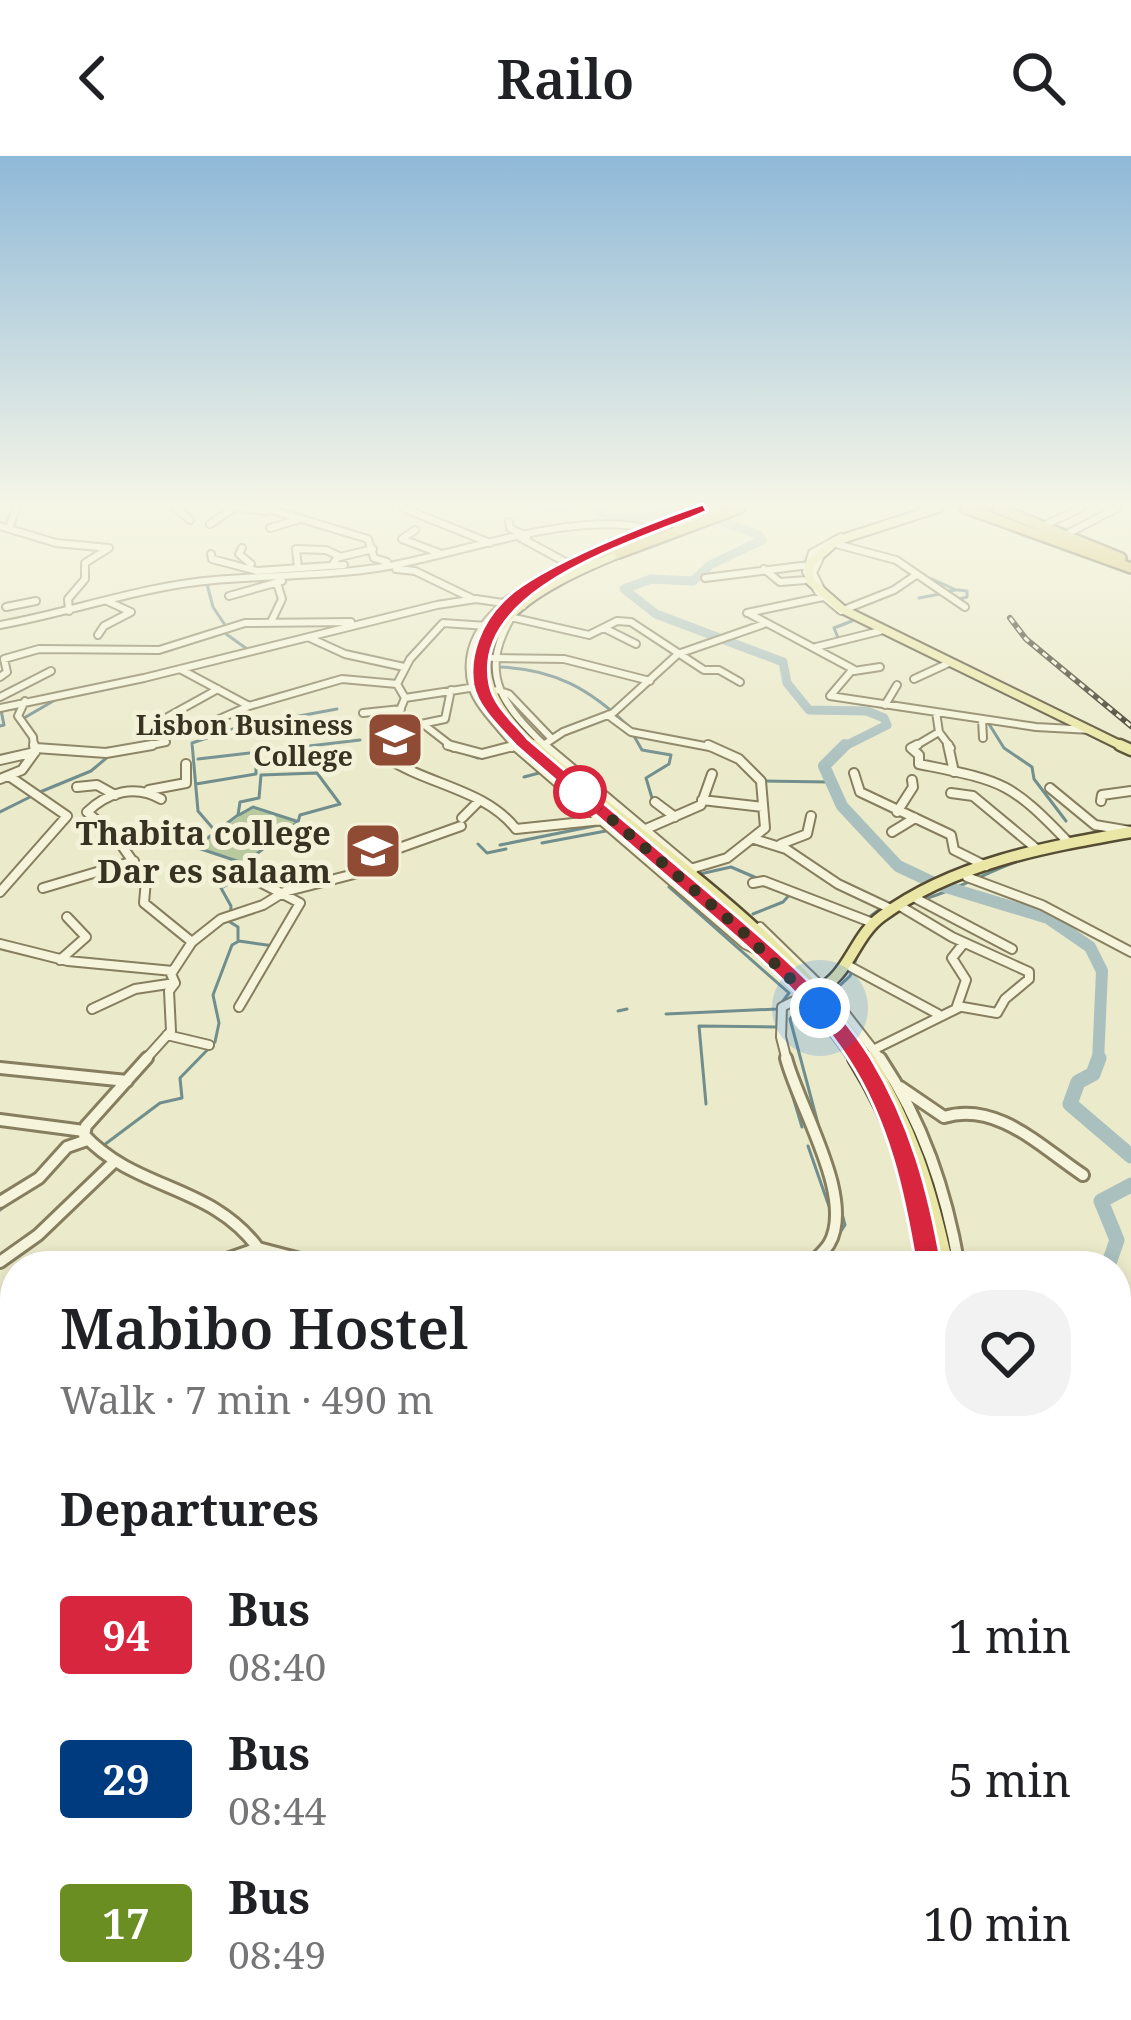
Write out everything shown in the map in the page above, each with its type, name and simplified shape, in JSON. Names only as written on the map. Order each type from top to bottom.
[{"type":"main road","points":[[531,595],[486,626],[479,652],[492,708],[519,745],[765,953],[818,991],[860,1059],[902,1143],[915,1184],[926,1251]]},
{"type":"main road","points":[[821,597],[1131,750]]},
{"type":"main road","points":[[512,608],[491,658],[486,688],[508,718],[545,744],[688,870],[818,991],[854,1034],[895,1087],[927,1174],[944,1251]]},
{"type":"main road","points":[[818,991],[847,965],[873,923],[904,904],[983,867],[1131,831]]},
{"type":"street","points":[[69,611],[72,595]]},
{"type":"street","points":[[0,625],[136,595]]},
{"type":"street","points":[[271,622],[281,595]]},
{"type":"street","points":[[465,595],[589,635],[632,622],[704,670],[719,670],[740,682]]},
{"type":"street","points":[[827,595],[846,609],[1131,750]]},
{"type":"street","points":[[846,609],[875,595]]},
{"type":"street","points":[[947,595],[965,607]]},
{"type":"street","points":[[880,668],[854,670],[747,613],[821,597],[949,663]]},
{"type":"street","points":[[0,708],[473,599]]},
{"type":"street","points":[[3,607],[36,601]]},
{"type":"street","points":[[98,635],[104,626],[131,613],[106,601]]},
{"type":"street","points":[[3,607],[17,611],[13,621]]},
{"type":"street","points":[[325,610],[330,623]]},
{"type":"street","points":[[0,677],[7,672],[2,659],[43,649],[159,650],[233,624],[364,623]]},
{"type":"street","points":[[486,626],[442,624],[404,667],[397,685],[404,698],[383,747],[388,760],[508,815],[518,830],[602,820]]},
{"type":"street","points":[[608,715],[631,732],[692,736],[754,771],[761,781],[766,826],[727,858],[688,870],[545,744],[608,715],[678,655],[764,624]]},
{"type":"street","points":[[604,628],[636,644]]},
{"type":"street","points":[[814,647],[880,631]]},
{"type":"street","points":[[310,638],[345,654],[404,667]]},
{"type":"street","points":[[491,658],[558,658],[650,681]]},
{"type":"street","points":[[914,679],[949,663]]},
{"type":"street","points":[[180,669],[249,706]]},
{"type":"street","points":[[854,670],[829,695],[1089,731]]},
{"type":"street","points":[[0,698],[51,671]]},
{"type":"street","points":[[210,723],[249,706],[342,679],[397,685]]},
{"type":"street","points":[[885,705],[897,685]]},
{"type":"street","points":[[404,698],[486,688]]},
{"type":"street","points":[[162,720],[218,689]]},
{"type":"street","points":[[395,726],[445,719],[451,690]]},
{"type":"street","points":[[26,701],[18,716],[36,750]]},
{"type":"street","points":[[363,713],[400,709]]},
{"type":"street","points":[[936,712],[939,732],[951,748],[954,772]]},
{"type":"street","points":[[982,719],[983,737]]},
{"type":"street","points":[[422,724],[441,742],[478,756],[519,745],[745,944],[765,953]]},
{"type":"street","points":[[939,732],[911,748],[919,754],[919,764],[990,777],[1022,795],[1070,843]]},
{"type":"street","points":[[0,760],[36,750],[106,753],[166,742]]},
{"type":"street","points":[[4,778],[22,770],[36,750]]},
{"type":"street","points":[[1,890],[67,814],[87,810],[115,795],[186,783],[186,764]]},
{"type":"street","points":[[854,773],[860,791],[952,836],[954,850],[983,867]]},
{"type":"street","points":[[646,829],[690,812],[702,800],[712,774]]},
{"type":"street","points":[[4,778],[67,814]]},
{"type":"street","points":[[897,812],[913,788],[912,780]]},
{"type":"street","points":[[77,787],[97,785],[115,795]]},
{"type":"street","points":[[1050,788],[1095,825],[1131,831]]},
{"type":"street","points":[[149,790],[161,799]]},
{"type":"street","points":[[1101,801],[1102,795],[1131,791]]},
{"type":"street","points":[[951,793],[973,796],[1038,850]]},
{"type":"street","points":[[702,800],[763,807]]},
{"type":"street","points":[[0,1202],[39,1178],[67,1147],[86,1136],[167,1035],[173,970],[193,942],[221,919],[256,909],[284,892],[358,873],[388,852],[462,822],[479,801]]},
{"type":"street","points":[[655,802],[675,817]]},
{"type":"street","points":[[727,814],[734,805]]},
{"type":"street","points":[[87,810],[146,880],[144,903],[193,942]]},
{"type":"street","points":[[781,844],[807,834],[811,816]]},
{"type":"street","points":[[892,832],[915,818]]},
{"type":"street","points":[[754,839],[781,844],[832,880],[1012,949]]},
{"type":"street","points":[[43,888],[134,861]]},
{"type":"street","points":[[238,1006],[300,906],[284,892],[248,876]]},
{"type":"street","points":[[961,879],[1042,905],[1131,952]]},
{"type":"street","points":[[753,883],[764,881],[873,923]]},
{"type":"street","points":[[877,1048],[958,1008],[997,1013],[1031,976],[1022,966],[964,943],[904,904]]},
{"type":"street","points":[[60,960],[86,937],[68,917]]},
{"type":"street","points":[[958,1008],[965,977],[952,960],[964,943]]},
{"type":"street","points":[[0,957],[5,945],[60,960],[173,970]]},
{"type":"street","points":[[847,965],[938,1014]]},
{"type":"street","points":[[92,1009],[135,989],[175,983]]},
{"type":"street","points":[[826,1251],[838,1220],[833,1190],[794,1089],[780,1028],[782,1007],[818,991],[877,1048],[941,1181],[956,1251]]},
{"type":"street","points":[[167,1035],[209,1045]]},
{"type":"street","points":[[0,1068],[127,1082]]},
{"type":"street","points":[[895,1087],[944,1117],[967,1110],[999,1118],[1083,1175]]},
{"type":"street","points":[[0,1120],[86,1136],[101,1157],[219,1207],[242,1222],[258,1248]]},
{"type":"street","points":[[14,1251],[113,1163]]},
{"type":"street","points":[[250,1251],[269,1251]]},
{"type":"green space","points":[[251,808],[296,822],[244,862],[197,847]]},
{"type":"waterway","points":[[210,595],[227,628]]},
{"type":"waterway","points":[[499,601],[509,595]]},
{"type":"waterway","points":[[632,595],[656,614],[783,662],[787,683],[809,710],[867,711],[884,718],[887,725],[843,747]]},
{"type":"waterway","points":[[919,598],[935,595]]},
{"type":"waterway","points":[[955,600],[967,595]]},
{"type":"waterway","points":[[839,640],[834,628],[852,621]]},
{"type":"waterway","points":[[222,631],[247,649]]},
{"type":"waterway","points":[[887,635],[902,643]]},
{"type":"waterway","points":[[950,666],[1072,726]]},
{"type":"waterway","points":[[500,667],[570,683],[628,726]]},
{"type":"waterway","points":[[24,718],[55,700]]},
{"type":"waterway","points":[[238,940],[238,927],[230,922],[231,906],[221,888],[244,876],[240,862],[195,847],[216,832],[198,811],[192,743],[239,727],[337,709]]},
{"type":"waterway","points":[[0,726],[4,725],[1,710]]},
{"type":"waterway","points":[[989,724],[1004,748],[1032,767],[1034,779],[1066,821]]},
{"type":"waterway","points":[[634,736],[642,750],[671,755],[669,764],[646,778],[652,798]]},
{"type":"waterway","points":[[198,759],[360,740]]},
{"type":"waterway","points":[[843,747],[824,766],[842,806],[898,866],[936,884],[1048,918],[1090,947],[1102,971],[1098,1061]]},
{"type":"waterway","points":[[40,792],[91,771],[110,755],[108,748]]},
{"type":"waterway","points":[[468,754],[478,758]]},
{"type":"waterway","points":[[196,784],[256,774],[256,766]]},
{"type":"waterway","points":[[218,830],[238,815],[240,802],[259,798],[261,775],[317,773],[340,804],[300,815],[298,822],[242,865]]},
{"type":"waterway","points":[[524,777],[539,773]]},
{"type":"waterway","points":[[763,781],[827,782]]},
{"type":"waterway","points":[[0,812],[32,796]]},
{"type":"waterway","points":[[239,815],[253,807],[296,821]]},
{"type":"waterway","points":[[500,845],[604,824]]},
{"type":"waterway","points":[[542,843],[611,830]]},
{"type":"waterway","points":[[478,844],[487,853],[506,849]]},
{"type":"waterway","points":[[921,900],[1021,860]]},
{"type":"waterway","points":[[700,874],[731,867],[759,879]]},
{"type":"waterway","points":[[666,1014],[777,1009],[789,993],[669,887],[674,884]]},
{"type":"waterway","points":[[753,914],[783,902],[792,892]]},
{"type":"waterway","points":[[868,918],[880,909]]},
{"type":"waterway","points":[[104,1145],[160,1103],[182,1098],[180,1078],[215,1042],[219,1023],[213,995],[232,945],[239,941],[274,946]]},
{"type":"waterway","points":[[833,992],[850,976],[859,951]]},
{"type":"waterway","points":[[828,1251],[845,1225],[790,1019],[802,1003],[849,1061],[883,1124],[905,1193],[917,1251]]},
{"type":"waterway","points":[[618,1011],[627,1009]]},
{"type":"waterway","points":[[706,1104],[699,1026],[777,1027]]},
{"type":"waterway","points":[[1098,1061],[1093,1074],[1078,1082],[1070,1104],[1131,1156]]},
{"type":"waterway","points":[[787,1077],[802,1127]]},
{"type":"waterway","points":[[908,1119],[920,1149]]},
{"type":"waterway","points":[[808,1146],[831,1212]]},
{"type":"waterway","points":[[1113,1251],[1117,1240],[1101,1201],[1131,1185]]},
{"type":"waterway","points":[[0,1210],[8,1203]]},
{"type":"railway","points":[[1010,618],[1026,639],[1131,726]]},
{"type":"bus line","name":"94","points":[[519,595],[489,626],[479,652],[479,675],[492,708],[522,742],[742,931],[820,1008],[860,1059],[902,1143],[928,1251]]},
{"type":"place","name":"Lisbon Business College","points":[[395,740]]},
{"type":"place","name":"Thabita college Dar es salaam","points":[[373,851]]},
{"type":"route","points":[[580,792],[742,931],[820,1008]]}]
